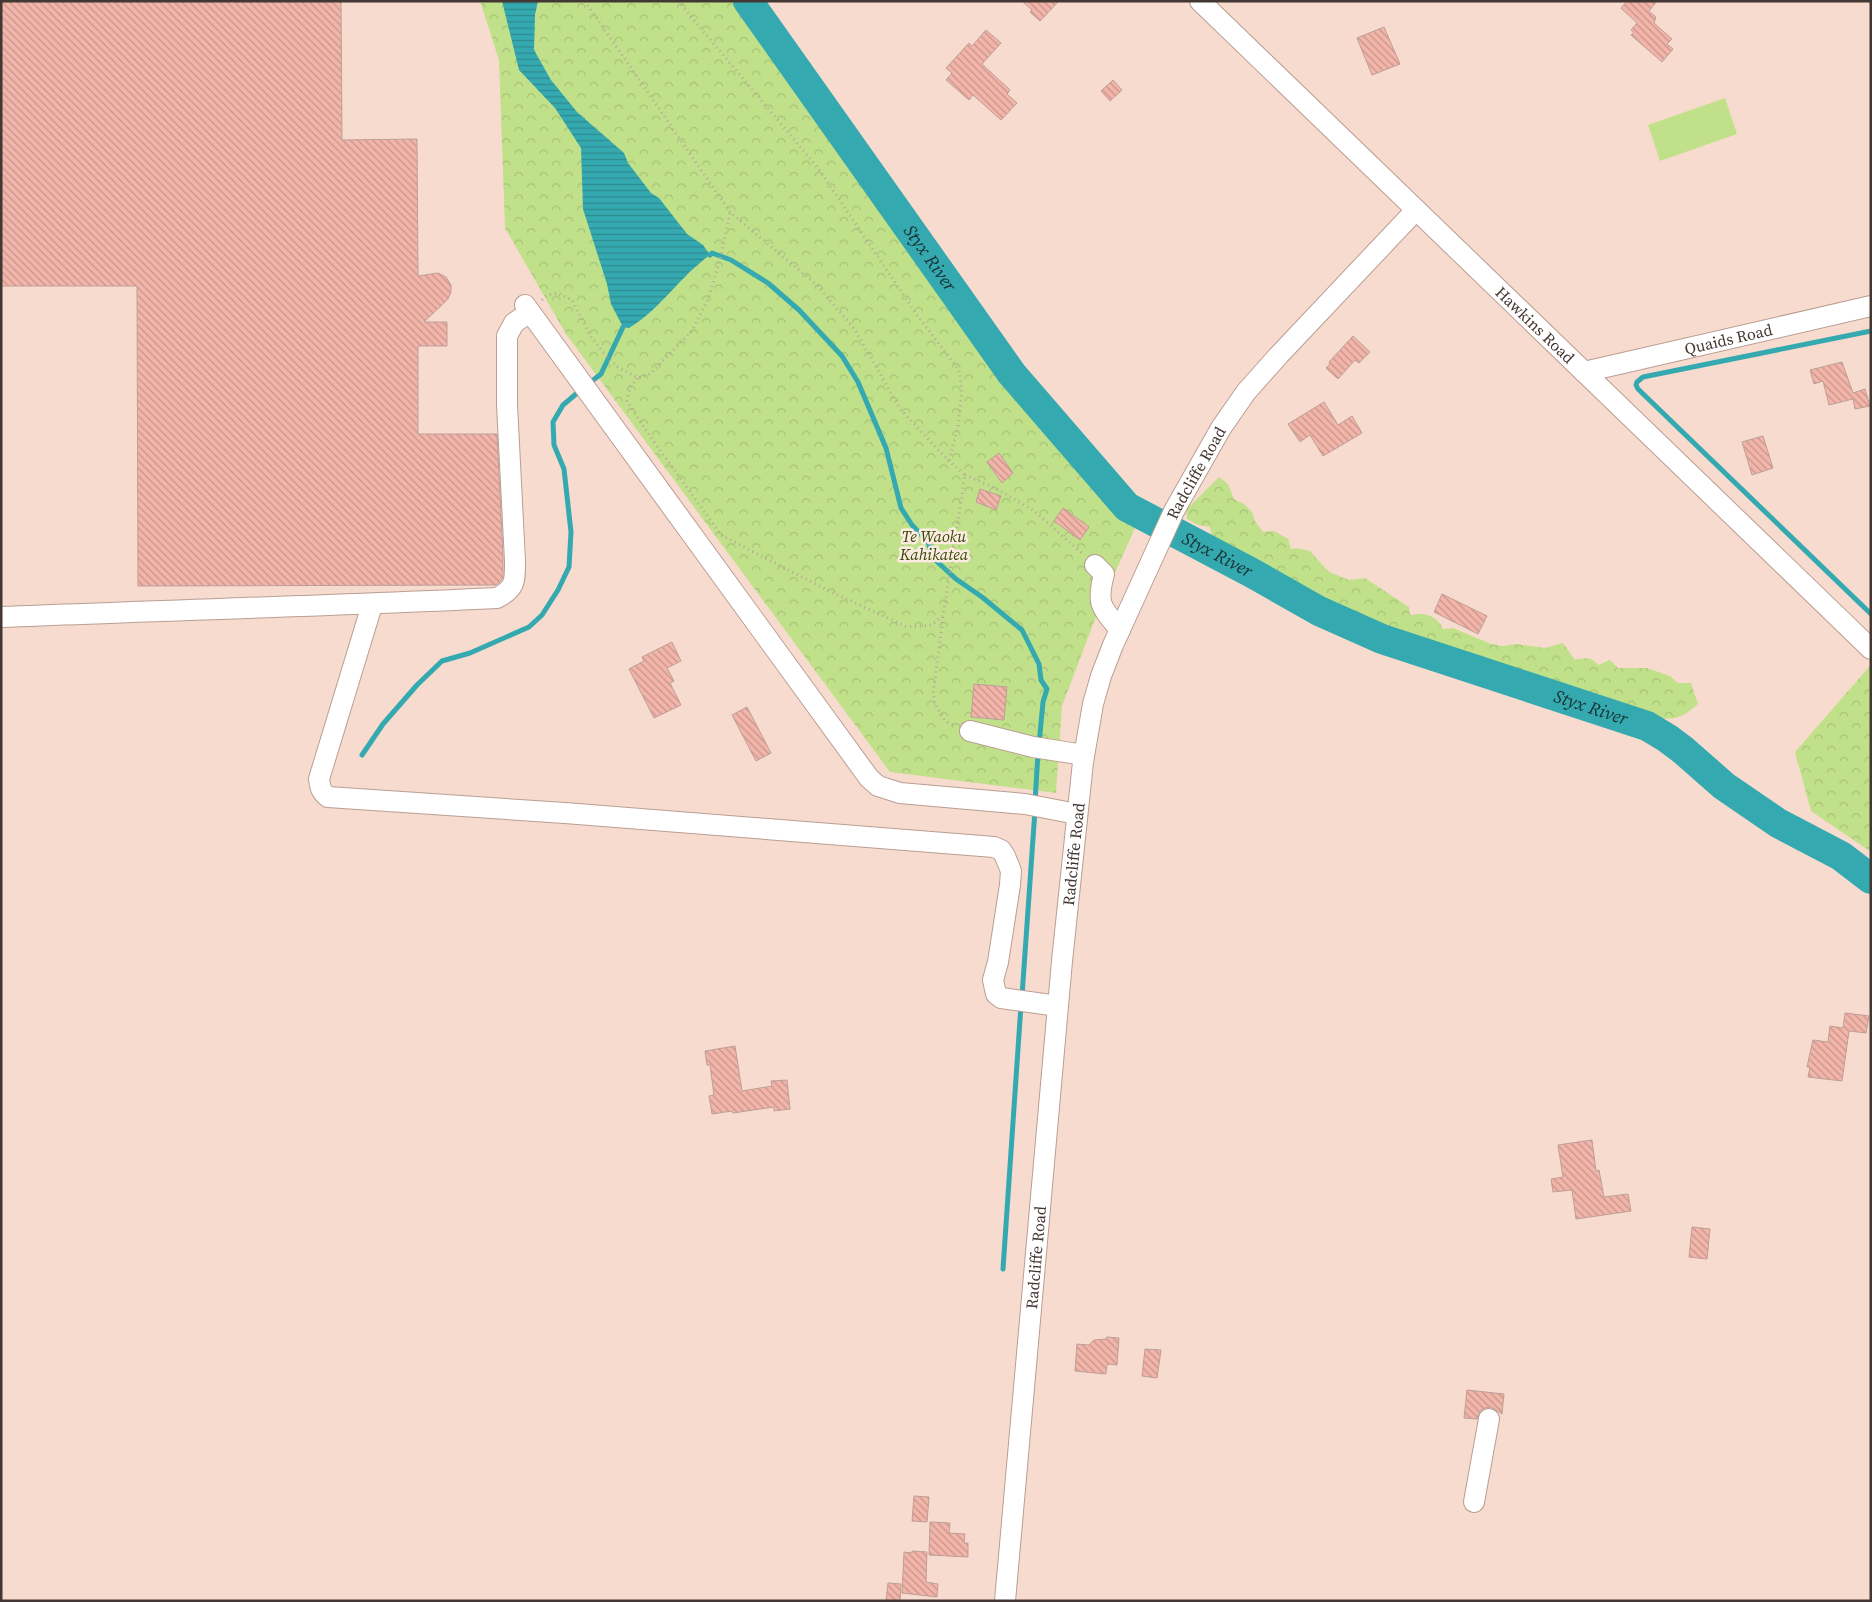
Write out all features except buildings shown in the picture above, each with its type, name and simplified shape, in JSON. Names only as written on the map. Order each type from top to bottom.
[{"type":"street","name":"Hawkins Road","points":[[1200,1],[1871,648]]},
{"type":"street","name":"Radcliffe Road","points":[[1005,1601],[1077,814],[1084,755],[1101,676],[1174,511],[1221,428],[1246,392],[1279,355],[1416,210]]},
{"type":"street","name":"Quaids Road","points":[[1584,372],[1871,306]]},
{"type":"street","points":[[1,617],[232,610],[497,598],[509,592],[515,579],[515,561],[507,405],[507,336],[514,323],[528,308],[869,778],[878,786],[900,793],[1033,806],[1077,814]]},
{"type":"street","points":[[1095,565],[1104,574],[1100,592],[1102,608],[1120,630]]},
{"type":"street","points":[[372,604],[318,779],[320,788],[328,797],[565,812],[994,846],[1001,850],[1011,871],[998,962],[993,980],[996,994],[1001,998],[1058,1006]]},
{"type":"street","points":[[970,731],[1084,755]]},
{"type":"street","points":[[1474,1502],[1489,1419]]},
{"type":"path","points":[[585,1],[730,212],[818,286],[855,330],[900,409],[949,461],[965,474],[995,488],[1034,511],[1095,565]]},
{"type":"path","points":[[678,1],[818,168],[902,295],[959,370],[962,389],[959,418],[949,461]]},
{"type":"path","points":[[730,212],[721,256],[708,299],[692,331],[650,374],[638,378],[630,387],[628,401],[647,432],[721,535],[821,587],[907,627],[931,625],[943,616]]},
{"type":"path","points":[[528,308],[547,295],[557,293],[572,300],[592,337],[609,359],[619,368],[638,378]]},
{"type":"path","points":[[965,474],[933,694],[937,708],[945,720],[958,728],[970,731]]},
{"type":"green space","name":"Te Waoku Kahikatea","points":[[480,1],[732,1],[789,80],[1136,526],[1100,606],[1062,706],[1056,793],[890,772],[566,334],[505,228],[499,60]]},
{"type":"green space","points":[[1725,98],[1737,134],[1660,161],[1648,125]]},
{"type":"green space","points":[[1219,477],[1228,484],[1234,499],[1244,504],[1252,512],[1255,521],[1263,532],[1274,531],[1288,539],[1291,549],[1297,548],[1310,551],[1329,572],[1349,580],[1365,578],[1409,607],[1410,615],[1425,614],[1437,620],[1443,629],[1453,628],[1491,644],[1503,646],[1516,644],[1545,648],[1563,643],[1575,660],[1590,659],[1598,665],[1610,660],[1618,668],[1647,668],[1670,676],[1678,683],[1691,683],[1698,704],[1680,717],[1650,719],[1632,725],[1619,725],[1606,706],[1601,705],[1589,718],[1554,710],[1552,699],[1535,691],[1522,678],[1433,643],[1415,649],[1397,644],[1390,637],[1381,633],[1367,634],[1337,627],[1331,621],[1322,603],[1294,605],[1270,593],[1262,577],[1248,566],[1233,559],[1213,542],[1210,527],[1198,525],[1187,519],[1186,510]]},
{"type":"green space","points":[[1869,667],[1871,669],[1871,852],[1811,811],[1795,752]]},
{"type":"water","points":[[502,1],[538,1],[535,15],[534,50],[551,80],[577,112],[624,153],[628,163],[651,193],[659,198],[687,234],[703,245],[710,255],[699,263],[651,312],[629,328],[623,327],[611,304],[607,284],[583,209],[581,148],[555,108],[519,70]]},
{"type":"waterway","name":"Styx River","points":[[748,1],[1012,374],[1127,507],[1252,573],[1319,611],[1382,639],[1647,726],[1683,750],[1724,786],[1778,823],[1841,856],[1871,879]]},
{"type":"waterway","points":[[710,255],[712,253],[731,260],[768,283],[799,310],[842,356],[858,382],[886,448],[901,508],[912,525],[928,542],[933,558],[956,579],[982,597],[1022,630],[1039,664],[1041,680],[1047,689],[1043,702],[1039,744]]},
{"type":"waterway","points":[[588,384],[601,374],[623,327]]},
{"type":"waterway","points":[[1871,331],[1643,377],[1636,385],[1871,614]]},
{"type":"waterway","points":[[362,755],[383,724],[417,685],[442,661],[470,653],[529,627],[542,615],[558,590],[569,567],[571,532],[564,469],[554,445],[553,422],[563,405],[582,389]]},
{"type":"waterway","points":[[1035,802],[1038,753]]},
{"type":"waterway","points":[[1022,996],[1035,810]]},
{"type":"waterway","points":[[1003,1269],[1021,1005]]}]
